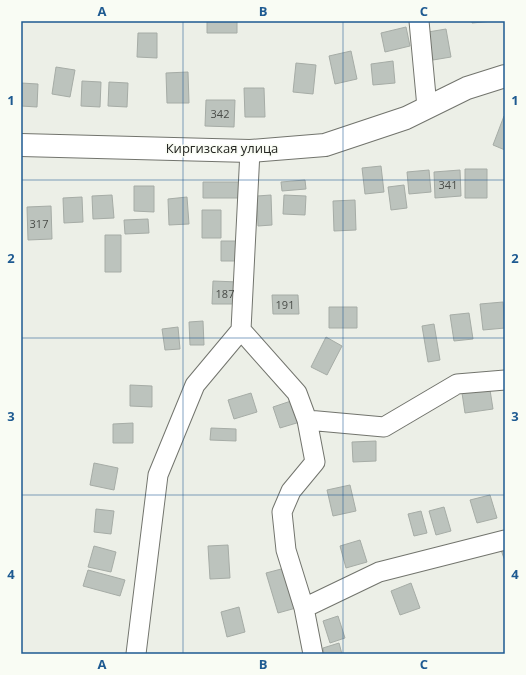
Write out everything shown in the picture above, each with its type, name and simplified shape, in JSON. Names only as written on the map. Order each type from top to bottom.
[{"type":"main road","name":"Киргизская улица","points":[[21,145],[250,151],[325,145],[406,118],[467,88],[505,76]]},
{"type":"street","points":[[419,21],[427,108]]},
{"type":"street","points":[[136,654],[158,475],[195,385],[241,330],[250,151]]},
{"type":"street","points":[[241,330],[297,393],[307,420],[316,462],[291,491],[282,512],[286,550],[304,608],[313,654]]},
{"type":"street","points":[[307,420],[384,427],[457,384],[505,380]]},
{"type":"street","points":[[304,608],[379,572],[505,540]]},
{"type":"building","points":[[207,21],[237,21],[237,33],[207,33]]},
{"type":"building","points":[[472,21],[493,21],[472,23]]},
{"type":"building","points":[[406,27],[410,46],[385,52],[381,33]]},
{"type":"building","points":[[446,29],[451,57],[433,60],[428,32]]},
{"type":"building","points":[[138,33],[157,33],[157,58],[137,57]]},
{"type":"building","points":[[351,51],[357,79],[335,84],[329,56]]},
{"type":"building","points":[[393,61],[395,83],[373,85],[371,64]]},
{"type":"building","points":[[296,63],[316,65],[313,94],[293,92]]},
{"type":"building","points":[[56,67],[75,70],[70,97],[52,94]]},
{"type":"building","points":[[188,72],[189,103],[167,103],[166,73]]},
{"type":"building","points":[[82,81],[101,82],[100,107],[81,106]]},
{"type":"building","points":[[109,82],[128,83],[127,107],[108,106]]},
{"type":"building","points":[[21,83],[38,84],[37,107],[21,106]]},
{"type":"building","points":[[244,88],[264,88],[265,117],[245,117]]},
{"type":"building","points":[[206,100],[235,100],[234,127],[205,126]]},
{"type":"building","points":[[505,116],[505,150],[493,145]]},
{"type":"building","points":[[381,166],[384,192],[365,194],[362,168]]},
{"type":"building","points":[[465,169],[487,169],[487,198],[465,198]]},
{"type":"building","points":[[429,170],[431,192],[409,194],[407,172]]},
{"type":"building","points":[[460,170],[461,196],[435,198],[434,172]]},
{"type":"building","points":[[305,180],[306,189],[282,191],[281,182]]},
{"type":"building","points":[[203,182],[243,182],[243,198],[203,198]]},
{"type":"building","points":[[404,185],[407,208],[391,210],[388,187]]},
{"type":"building","points":[[134,186],[154,186],[154,212],[134,211]]},
{"type":"building","points":[[112,195],[114,218],[93,219],[92,196]]},
{"type":"building","points":[[271,195],[272,225],[258,226],[257,196]]},
{"type":"building","points":[[284,195],[306,196],[305,215],[283,214]]},
{"type":"building","points":[[82,197],[83,222],[64,223],[63,198]]},
{"type":"building","points":[[187,197],[189,224],[169,225],[168,199]]},
{"type":"building","points":[[355,200],[356,230],[334,231],[333,201]]},
{"type":"building","points":[[51,206],[52,239],[28,240],[27,207]]},
{"type":"building","points":[[202,210],[221,210],[221,238],[202,238]]},
{"type":"building","points":[[148,219],[149,233],[125,234],[124,220]]},
{"type":"building","points":[[105,235],[121,235],[121,272],[105,272]]},
{"type":"building","points":[[221,241],[242,241],[241,261],[221,261]]},
{"type":"building","points":[[213,281],[238,282],[237,304],[212,304]]},
{"type":"building","points":[[272,295],[298,295],[299,314],[273,314]]},
{"type":"building","points":[[503,302],[505,328],[483,330],[480,304]]},
{"type":"building","points":[[329,307],[357,307],[357,328],[329,328]]},
{"type":"building","points":[[469,313],[473,339],[454,341],[450,315]]},
{"type":"building","points":[[203,321],[204,345],[190,345],[189,322]]},
{"type":"building","points":[[434,324],[440,360],[428,362],[422,326]]},
{"type":"building","points":[[178,327],[180,349],[165,350],[162,329]]},
{"type":"building","points":[[326,337],[342,346],[327,375],[311,367]]},
{"type":"building","points":[[130,385],[152,386],[152,407],[130,406]]},
{"type":"building","points":[[490,390],[493,409],[465,413],[462,393]]},
{"type":"building","points":[[251,393],[257,412],[234,419],[228,400]]},
{"type":"building","points":[[294,400],[300,422],[280,428],[273,407]]},
{"type":"building","points":[[133,423],[133,443],[113,443],[113,424]]},
{"type":"building","points":[[211,428],[236,429],[236,441],[210,440]]},
{"type":"building","points":[[376,441],[376,461],[353,462],[352,442]]},
{"type":"building","points":[[94,463],[118,468],[114,490],[90,485]]},
{"type":"building","points":[[350,485],[356,511],[333,516],[327,490]]},
{"type":"building","points":[[490,495],[497,518],[477,523],[470,500]]},
{"type":"building","points":[[444,507],[451,531],[436,535],[429,511]]},
{"type":"building","points":[[96,509],[114,511],[111,534],[94,532]]},
{"type":"building","points":[[421,511],[427,533],[414,536],[408,514]]},
{"type":"building","points":[[360,540],[367,562],[346,568],[340,546]]},
{"type":"building","points":[[228,545],[230,578],[210,579],[208,546]]},
{"type":"building","points":[[94,546],[116,552],[111,572],[88,567]]},
{"type":"building","points":[[505,548],[505,561],[501,550]]},
{"type":"building","points":[[285,568],[296,608],[278,613],[266,573]]},
{"type":"building","points":[[88,570],[125,580],[120,596],[83,586]]},
{"type":"building","points":[[411,583],[420,608],[400,615],[391,591]]},
{"type":"building","points":[[239,607],[245,632],[227,637],[221,612]]},
{"type":"building","points":[[338,616],[345,638],[330,643],[323,621]]},
{"type":"building","points":[[339,643],[342,654],[324,654],[323,648]]}]
